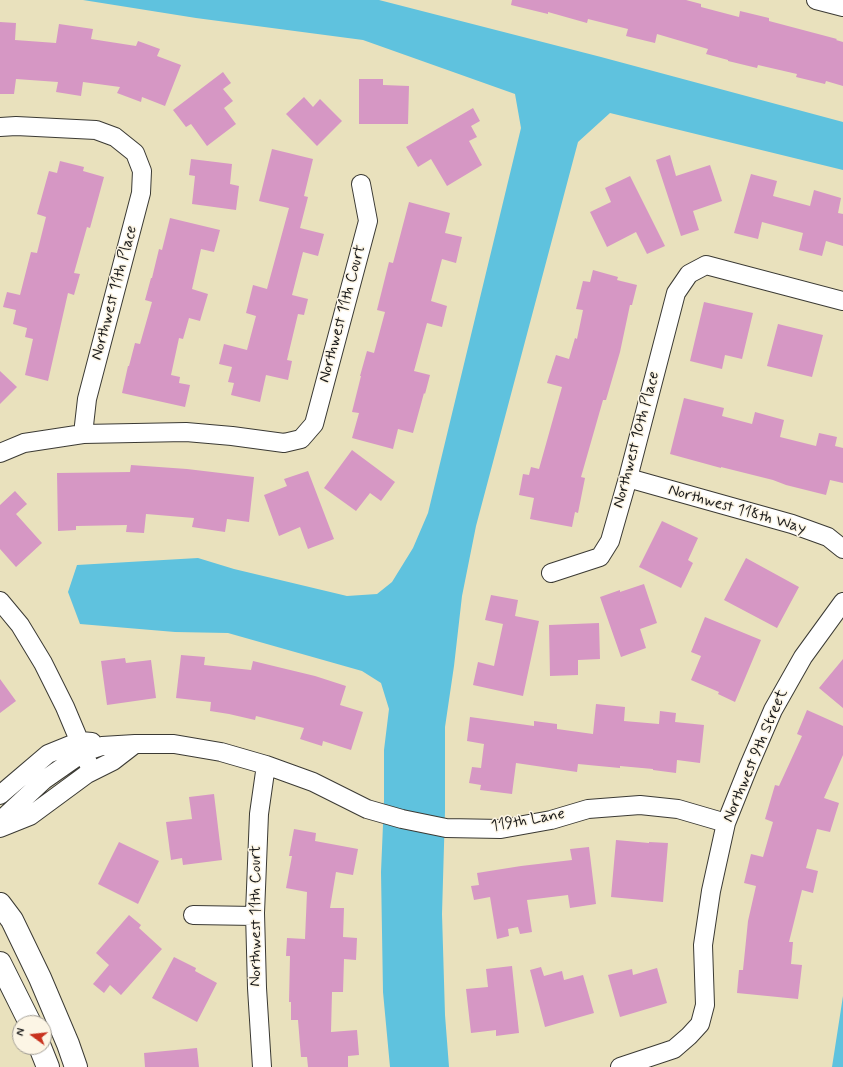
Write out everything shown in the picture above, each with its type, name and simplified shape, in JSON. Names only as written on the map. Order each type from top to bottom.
[{"type":"street","points":[[816,0],[843,7]]},
{"type":"street","name":"Northwest 11th Place","points":[[0,127],[16,126],[96,130],[115,137],[135,153],[142,171],[141,193],[88,399],[83,434]]},
{"type":"street","name":"Northwest 11th Court","points":[[83,434],[186,432],[284,443],[301,439],[314,424],[368,221],[361,184]]},
{"type":"street","name":"Northwest 10th Place","points":[[551,574],[600,557],[610,541],[676,293],[689,274],[706,265],[843,301]]},
{"type":"street","points":[[0,453],[24,443],[83,434]]},
{"type":"street","name":"Northwest 118th Way","points":[[628,478],[792,524],[828,537],[843,549]]},
{"type":"street","points":[[0,601],[20,624],[43,663],[82,747],[91,771]]},
{"type":"street","name":"Northwest 9th Street","points":[[620,1067],[674,1049],[700,1024],[705,1005],[703,945],[711,891],[726,823],[773,710],[803,657],[843,602]]},
{"type":"street","points":[[0,828],[30,816],[91,771],[113,761],[130,744]]},
{"type":"street","name":"119th Lane","points":[[82,747],[130,744],[174,744],[221,752],[266,765],[313,782],[367,809],[446,828],[501,829],[551,820],[588,809],[640,805],[678,809],[726,823]]},
{"type":"street","points":[[0,795],[48,754],[82,747]]},
{"type":"street","points":[[0,821],[82,747]]},
{"type":"street","name":"Northwest 11th Court","points":[[262,1067],[257,988],[255,916],[259,814],[266,765]]},
{"type":"street","points":[[0,904],[12,920],[40,978],[68,1044],[76,1067]]},
{"type":"street","points":[[193,915],[255,916]]},
{"type":"street","points":[[0,963],[26,1015]]},
{"type":"street","points":[[43,1055],[48,1067]]},
{"type":"water","points":[[83,0],[379,0],[601,57],[843,122],[843,170],[610,113],[578,142],[476,526],[462,596],[445,727],[445,811],[442,914],[445,1015],[449,1067],[390,1067],[383,992],[381,872],[384,801],[384,750],[389,709],[381,683],[362,671],[228,633],[175,632],[80,624],[68,592],[77,565],[198,558],[234,569],[347,596],[377,594],[392,582],[413,548],[428,513],[521,128],[515,94],[363,40],[196,18]]},
{"type":"water","points":[[843,996],[843,1067],[832,1067]]},
{"type":"building","points":[[512,0],[686,0],[701,4],[701,7],[739,17],[740,11],[769,18],[769,21],[837,39],[836,40],[843,42],[843,86],[826,81],[825,84],[796,77],[797,74],[758,65],[757,68],[728,61],[706,54],[708,49],[657,34],[655,43],[626,36],[628,29],[588,19],[587,23],[548,12],[548,14],[511,5]]},
{"type":"building","points":[[0,22],[16,23],[15,40],[56,43],[59,24],[93,29],[91,39],[136,46],[138,41],[160,49],[157,56],[181,65],[165,106],[142,97],[141,102],[117,93],[120,87],[83,82],[81,96],[56,92],[58,82],[16,79],[14,94],[0,94]]},
{"type":"building","points":[[223,72],[231,83],[223,89],[233,101],[224,108],[236,124],[207,146],[191,124],[186,127],[173,110]]},
{"type":"building","points":[[359,79],[383,79],[383,85],[409,86],[408,124],[359,124]]},
{"type":"building","points":[[304,97],[313,107],[320,99],[342,121],[317,146],[286,114]]},
{"type":"building","points":[[473,108],[480,121],[471,126],[477,137],[469,141],[482,165],[447,186],[431,159],[418,167],[406,147]]},
{"type":"building","points":[[272,149],[313,159],[304,196],[308,197],[300,228],[324,234],[318,256],[303,252],[292,295],[308,299],[304,315],[298,314],[287,360],[292,361],[288,380],[266,375],[260,402],[231,395],[234,383],[228,382],[232,367],[219,364],[224,344],[247,350],[256,316],[246,313],[253,285],[267,289],[289,208],[259,201]]},
{"type":"building","points":[[670,155],[676,176],[710,165],[722,201],[693,211],[699,230],[681,236],[656,160]]},
{"type":"building","points":[[191,159],[232,164],[230,184],[239,186],[236,210],[192,204],[195,176],[189,175]]},
{"type":"building","points":[[60,161],[84,167],[83,171],[104,177],[90,228],[87,227],[74,273],[80,274],[74,295],[68,293],[48,381],[25,375],[33,339],[25,337],[27,328],[13,324],[16,310],[3,307],[7,292],[20,295],[31,252],[37,253],[46,217],[37,214],[49,171],[57,173]]},
{"type":"building","points":[[751,174],[777,181],[773,196],[810,206],[814,190],[841,198],[838,213],[843,214],[843,246],[826,241],[822,256],[799,250],[803,233],[762,222],[758,239],[734,233]]},
{"type":"building","points":[[630,176],[665,246],[647,254],[636,232],[607,247],[590,212],[611,202],[605,188]]},
{"type":"building","points":[[409,202],[450,213],[445,233],[462,237],[456,263],[442,259],[431,301],[447,306],[442,327],[427,323],[414,371],[430,375],[413,433],[398,429],[393,449],[352,438],[359,413],[352,412],[367,351],[374,353],[385,312],[377,310],[389,262],[393,263]]},
{"type":"building","points":[[170,218],[220,230],[214,252],[201,249],[192,289],[208,294],[200,321],[189,318],[183,339],[179,338],[171,375],[180,377],[179,383],[190,385],[185,407],[122,393],[135,343],[140,344],[152,302],[145,300],[159,249],[162,250]]},
{"type":"building","points":[[593,270],[618,277],[617,280],[637,285],[632,305],[630,305],[620,352],[606,400],[603,400],[581,477],[585,478],[578,513],[575,512],[572,527],[530,519],[534,498],[519,495],[523,474],[529,475],[531,467],[539,469],[562,387],[547,383],[556,355],[569,359],[575,338],[577,339],[583,310],[576,309],[583,281],[590,282]]},
{"type":"building","points":[[704,302],[753,313],[742,359],[725,355],[722,369],[690,361]]},
{"type":"building","points":[[778,324],[823,335],[812,377],[767,366]]},
{"type":"building","points":[[0,371],[17,387],[0,404]]},
{"type":"building","points":[[684,398],[724,408],[722,416],[752,424],[755,412],[784,420],[780,437],[816,446],[819,433],[837,437],[835,446],[843,448],[843,483],[830,480],[826,495],[670,454]]},
{"type":"building","points":[[352,450],[395,482],[381,501],[370,493],[356,511],[324,488]]},
{"type":"building","points":[[131,465],[187,469],[254,477],[249,522],[227,519],[225,532],[192,527],[194,518],[146,514],[144,533],[126,532],[127,525],[76,526],[76,530],[58,531],[57,473],[130,472]]},
{"type":"building","points":[[308,471],[334,539],[308,549],[300,527],[279,536],[264,495],[287,486],[284,479]]},
{"type":"building","points":[[15,491],[27,504],[16,514],[42,543],[16,567],[0,549],[0,505]]},
{"type":"building","points":[[662,521],[698,538],[688,560],[693,563],[681,588],[639,567]]},
{"type":"building","points":[[746,558],[799,587],[777,628],[724,600]]},
{"type":"building","points":[[644,584],[657,623],[640,629],[646,648],[621,657],[600,597]]},
{"type":"building","points":[[491,595],[518,600],[515,616],[539,621],[523,696],[473,685],[478,662],[494,666],[503,624],[485,620]]},
{"type":"building","points":[[705,617],[761,640],[735,702],[718,694],[719,692],[691,680],[701,656],[691,652]]},
{"type":"building","points":[[599,623],[600,659],[578,660],[578,675],[550,676],[549,625]]},
{"type":"building","points":[[181,655],[205,657],[204,665],[251,670],[253,661],[315,676],[346,686],[340,705],[363,712],[351,750],[323,741],[322,746],[300,739],[304,728],[256,716],[255,720],[210,711],[211,702],[176,698]]},
{"type":"building","points":[[125,658],[126,663],[151,660],[156,698],[107,705],[101,661]]},
{"type":"building","points":[[843,659],[843,708],[819,688]]},
{"type":"building","points":[[0,679],[16,701],[0,713]]},
{"type":"building","points":[[596,704],[625,707],[624,721],[659,724],[660,711],[676,713],[675,722],[704,725],[700,763],[677,760],[676,773],[653,769],[578,764],[577,772],[516,763],[512,794],[480,790],[481,785],[469,783],[472,767],[481,768],[484,744],[467,741],[470,717],[534,726],[534,721],[557,724],[557,729],[593,734]]},
{"type":"building","points":[[807,710],[843,726],[843,755],[824,798],[839,803],[830,832],[817,829],[806,868],[818,871],[813,893],[802,890],[789,942],[793,942],[791,964],[802,965],[798,999],[737,993],[739,970],[743,970],[748,921],[756,886],[744,883],[751,854],[763,857],[773,822],[765,819],[775,785],[779,786],[802,736],[797,734]]},
{"type":"building","points":[[214,794],[222,860],[183,865],[182,858],[171,860],[166,822],[192,819],[189,797]]},
{"type":"building","points":[[294,829],[316,833],[315,841],[358,849],[353,875],[336,872],[330,908],[344,908],[343,937],[357,938],[356,960],[344,959],[343,992],[332,992],[331,1032],[357,1030],[359,1055],[348,1056],[348,1067],[308,1067],[307,1057],[301,1057],[298,1020],[291,1020],[291,1002],[289,1002],[290,956],[286,956],[287,938],[305,939],[307,892],[286,888],[292,856],[289,856]]},
{"type":"building","points":[[616,840],[668,843],[663,902],[611,897]]},
{"type":"building","points":[[119,842],[159,861],[138,904],[98,884]]},
{"type":"building","points":[[589,847],[596,904],[570,908],[568,895],[527,900],[532,932],[520,934],[518,927],[508,929],[509,936],[497,939],[490,897],[474,900],[471,886],[479,885],[477,873],[572,860],[570,849]]},
{"type":"building","points":[[129,915],[141,925],[139,928],[162,949],[121,995],[110,985],[104,993],[93,984],[109,965],[96,953]]},
{"type":"building","points":[[174,957],[196,968],[195,971],[217,983],[197,1022],[152,998]]},
{"type":"building","points":[[512,966],[519,1033],[496,1036],[496,1030],[471,1033],[466,989],[488,987],[486,969]]},
{"type":"building","points":[[541,967],[544,976],[562,971],[564,980],[583,975],[594,1013],[545,1027],[530,970]]},
{"type":"building","points":[[657,968],[667,1003],[620,1017],[608,975],[632,969],[633,975]]},
{"type":"building","points":[[197,1048],[199,1067],[145,1067],[144,1053]]}]
